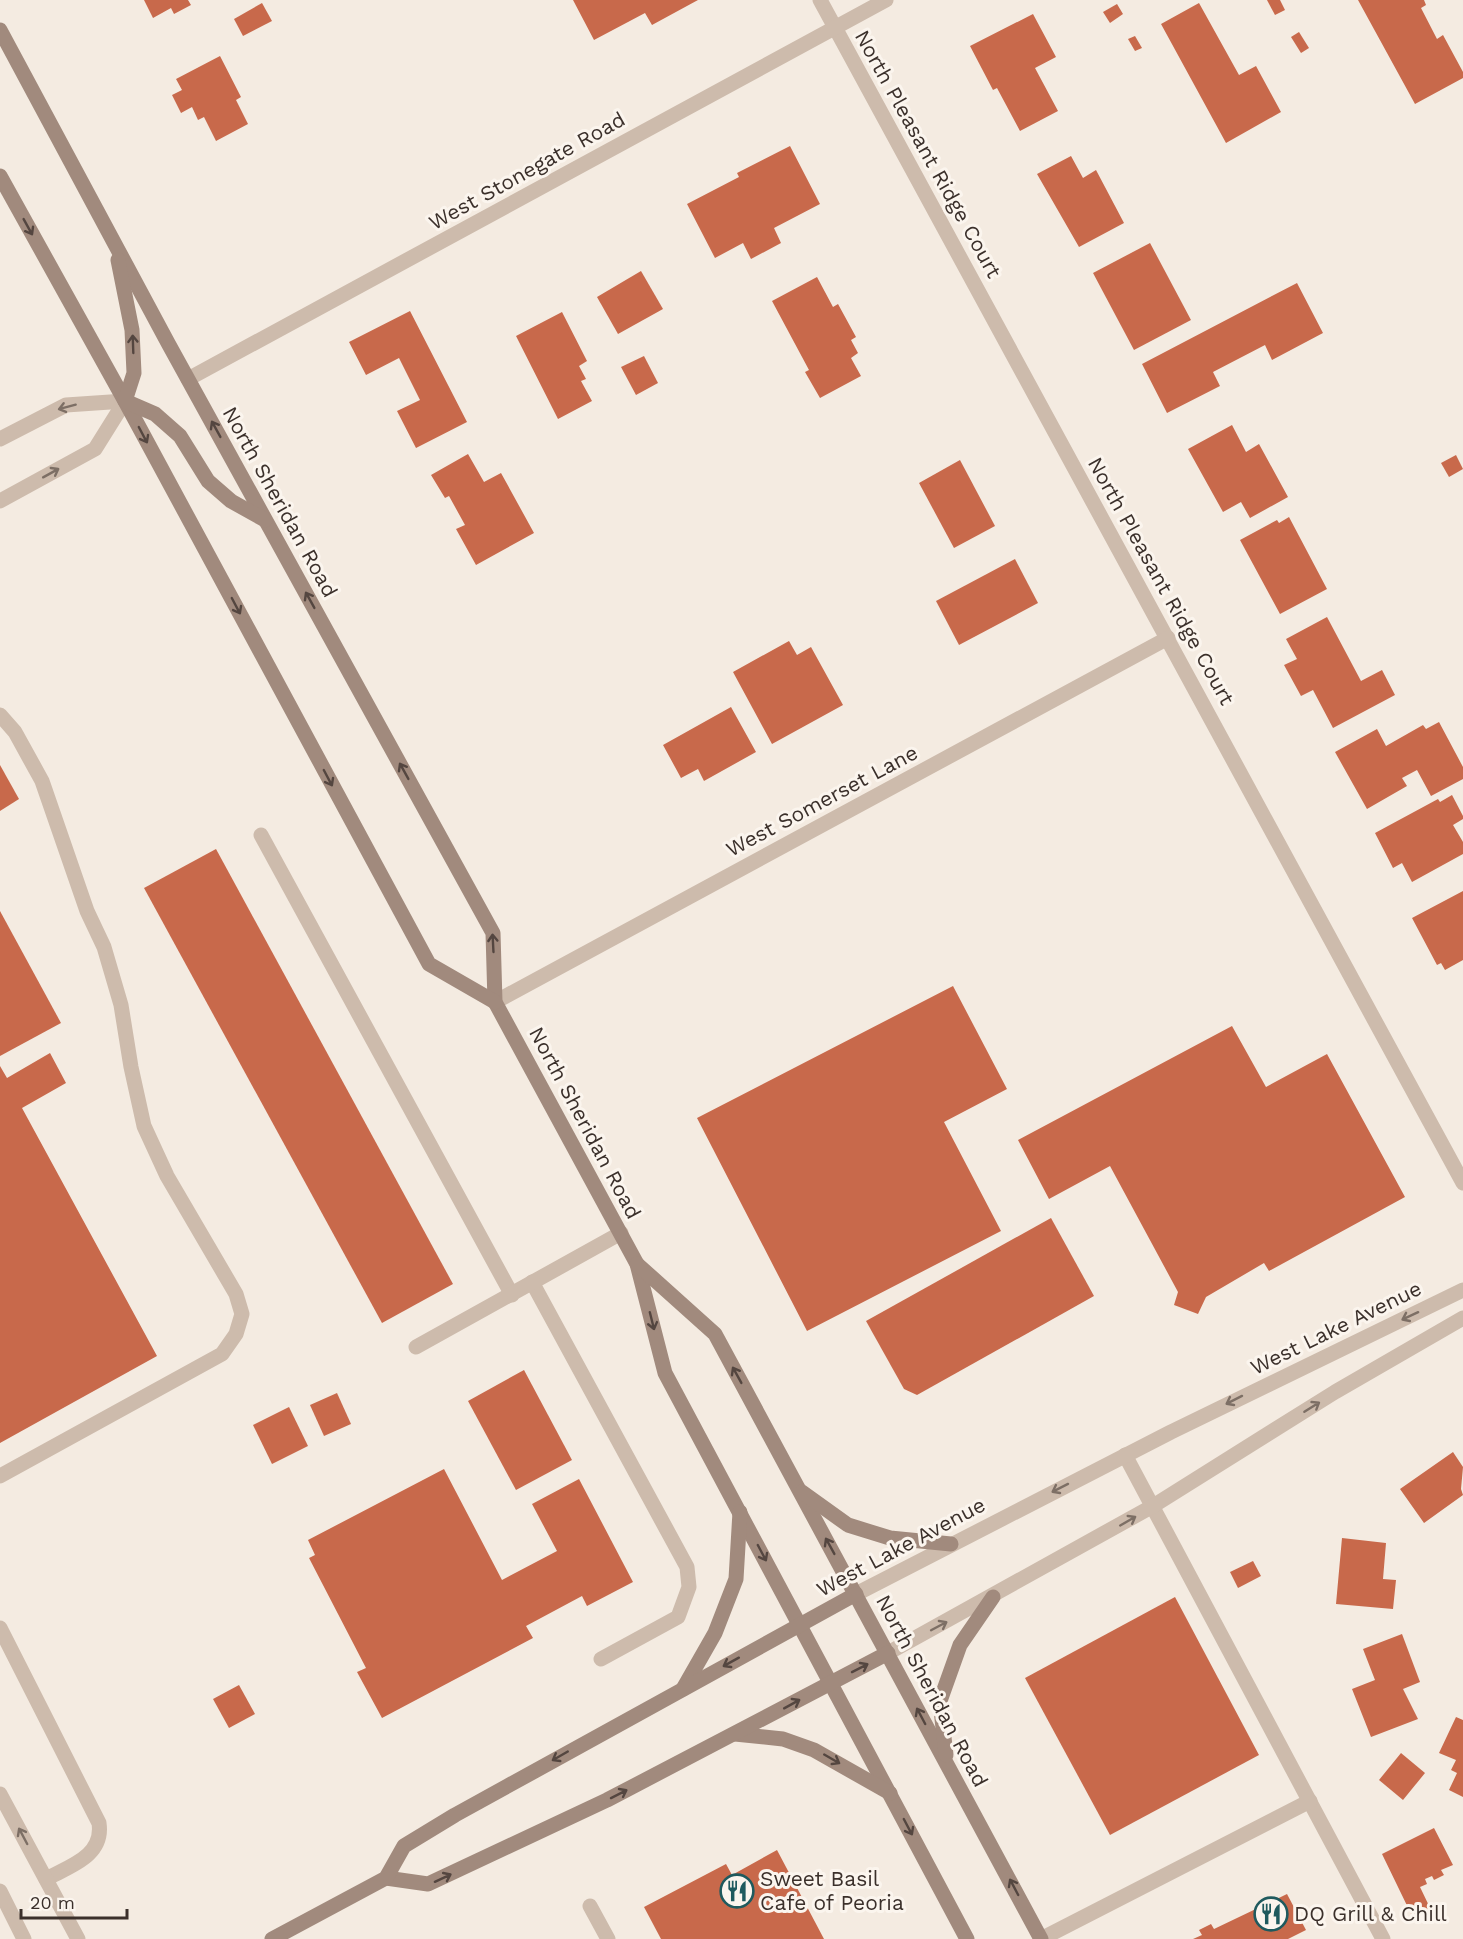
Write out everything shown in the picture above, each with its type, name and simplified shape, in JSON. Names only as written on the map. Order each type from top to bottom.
[{"type":"main road","name":"North Sheridan Road","points":[[0,30],[188,379],[493,933],[495,1002],[637,1264],[665,1373],[832,1682],[967,1939]]},
{"type":"main road","points":[[0,176],[125,401],[429,964],[495,1002]]},
{"type":"main road","points":[[115,245],[132,330],[134,373],[125,401]]},
{"type":"main road","points":[[125,401],[154,414],[180,436],[208,481],[231,501],[266,520]]},
{"type":"main road","name":"North Sheridan Road","points":[[637,1264],[715,1334],[1041,1939]]},
{"type":"main road","points":[[800,1490],[848,1525],[890,1538],[951,1544]]},
{"type":"main road","points":[[683,1689],[715,1633],[736,1579],[740,1512]]},
{"type":"main road","name":"West Lake Avenue","points":[[386,1878],[404,1846],[800,1623],[856,1594]]},
{"type":"main road","points":[[947,1764],[940,1701],[960,1645],[993,1597]]},
{"type":"main road","points":[[272,1939],[386,1878],[428,1884],[607,1800],[888,1653]]},
{"type":"main road","points":[[735,1734],[783,1739],[814,1750],[890,1793]]},
{"type":"street","name":"North Pleasant Ridge Court","points":[[820,0],[1463,1183]]},
{"type":"street","name":"West Stonegate Road","points":[[188,379],[886,0]]},
{"type":"street","points":[[0,439],[66,405],[125,401]]},
{"type":"street","points":[[0,501],[95,449],[125,401]]},
{"type":"street","name":"West Somerset Lane","points":[[495,1002],[1168,638]]},
{"type":"street","points":[[0,715],[15,732],[42,781],[87,911],[104,947],[121,1005],[130,1067],[144,1126],[167,1176],[224,1270],[236,1294],[242,1314],[236,1334],[222,1354],[0,1476]]},
{"type":"street","points":[[261,835],[512,1295]]},
{"type":"street","points":[[416,1347],[621,1233]]},
{"type":"street","points":[[532,1282],[687,1567],[689,1587],[678,1617],[601,1659]]},
{"type":"street","name":"West Lake Avenue","points":[[856,1594],[1125,1455],[1463,1290]]},
{"type":"street","points":[[888,1653],[993,1597],[1153,1506],[1335,1392],[1463,1318]]},
{"type":"street","points":[[1125,1455],[1383,1939]]},
{"type":"street","points":[[0,1628],[99,1823],[100,1834],[96,1847],[86,1858],[46,1879]]},
{"type":"street","points":[[0,1794],[78,1939]]},
{"type":"street","points":[[1041,1939],[1310,1801]]},
{"type":"street","points":[[0,1891],[24,1939]]},
{"type":"street","points":[[590,1906],[608,1939]]},
{"type":"building","points":[[144,0],[188,0],[191,5],[174,14],[171,8],[153,18]]},
{"type":"building","points":[[573,0],[698,0],[652,25],[645,13],[594,40]]},
{"type":"building","points":[[1267,0],[1280,0],[1285,10],[1275,15]]},
{"type":"building","points":[[1358,0],[1424,0],[1426,5],[1421,8],[1437,39],[1443,35],[1463,72],[1463,78],[1415,104]]},
{"type":"building","points":[[262,3],[272,21],[243,36],[234,19]]},
{"type":"building","points":[[1199,3],[1239,75],[1256,66],[1281,112],[1226,143],[1161,24]]},
{"type":"building","points":[[1117,4],[1123,14],[1110,23],[1103,12]]},
{"type":"building","points":[[1033,14],[1056,57],[1035,68],[1058,111],[1020,131],[997,88],[993,90],[970,46]]},
{"type":"building","points":[[1299,32],[1309,48],[1301,53],[1291,37]]},
{"type":"building","points":[[1135,36],[1142,48],[1135,51],[1128,39]]},
{"type":"building","points":[[220,56],[241,97],[236,100],[248,124],[216,141],[204,117],[198,120],[192,107],[181,113],[172,95],[182,90],[176,79]]},
{"type":"building","points":[[790,146],[820,204],[774,228],[781,243],[751,259],[743,243],[715,258],[687,204],[739,177],[737,173]]},
{"type":"building","points":[[1071,156],[1083,178],[1096,170],[1124,223],[1079,247],[1037,174]]},
{"type":"building","points":[[1150,243],[1191,320],[1134,350],[1093,273]]},
{"type":"building","points":[[641,271],[663,309],[618,334],[597,297]]},
{"type":"building","points":[[817,277],[833,307],[838,304],[856,337],[851,340],[858,353],[851,358],[861,376],[820,398],[805,372],[809,370],[772,301]]},
{"type":"building","points":[[1297,283],[1323,333],[1272,360],[1265,345],[1213,372],[1220,386],[1167,413],[1142,364]]},
{"type":"building","points":[[410,311],[467,422],[416,448],[397,411],[420,400],[399,358],[366,375],[349,342]]},
{"type":"building","points":[[562,312],[587,361],[579,366],[586,379],[581,381],[592,401],[558,419],[516,336]]},
{"type":"building","points":[[644,356],[658,383],[636,395],[621,367]]},
{"type":"building","points":[[1232,425],[1246,452],[1259,444],[1288,497],[1250,518],[1241,502],[1223,512],[1188,449]]},
{"type":"building","points":[[468,454],[484,482],[501,473],[534,533],[476,565],[456,529],[465,525],[449,496],[445,498],[431,475]]},
{"type":"building","points":[[1456,455],[1463,469],[1449,477],[1441,463]]},
{"type":"building","points":[[960,460],[995,526],[954,548],[919,483]]},
{"type":"building","points":[[1289,517],[1327,589],[1280,614],[1240,540],[1277,520],[1279,523]]},
{"type":"building","points":[[1015,559],[1038,603],[959,645],[936,601]]},
{"type":"building","points":[[1327,617],[1361,681],[1382,670],[1395,695],[1333,728],[1313,690],[1301,696],[1284,665],[1297,659],[1286,639]]},
{"type":"building","points":[[789,641],[797,655],[811,647],[843,705],[772,744],[733,672]]},
{"type":"building","points":[[731,707],[756,752],[704,781],[698,769],[681,778],[663,745]]},
{"type":"building","points":[[1439,722],[1463,767],[1463,779],[1431,796],[1417,770],[1402,778],[1407,786],[1367,809],[1335,752],[1377,729],[1386,746],[1423,725],[1426,729]]},
{"type":"building","points":[[0,765],[19,799],[0,811]]},
{"type":"building","points":[[1452,795],[1463,816],[1463,819],[1453,825],[1463,842],[1463,854],[1412,882],[1402,863],[1393,868],[1375,833],[1438,799],[1440,802]]},
{"type":"building","points":[[216,849],[453,1284],[382,1323],[144,888]]},
{"type":"building","points":[[1463,891],[1463,960],[1445,970],[1441,963],[1437,965],[1412,918]]},
{"type":"building","points":[[0,911],[61,1023],[0,1056]]},
{"type":"building","points":[[953,986],[1007,1089],[944,1122],[1001,1231],[807,1331],[697,1118]]},
{"type":"building","points":[[1232,1026],[1266,1087],[1327,1054],[1405,1197],[1269,1271],[1264,1263],[1206,1297],[1198,1314],[1174,1305],[1178,1292],[1110,1166],[1049,1199],[1018,1140]]},
{"type":"building","points":[[50,1053],[66,1083],[22,1108],[157,1356],[0,1443],[0,1066],[7,1078]]},
{"type":"building","points":[[1051,1218],[1094,1296],[917,1395],[904,1389],[866,1321]]},
{"type":"building","points":[[524,1370],[572,1460],[516,1490],[468,1401]]},
{"type":"building","points":[[337,1393],[351,1424],[324,1436],[310,1405]]},
{"type":"building","points":[[289,1407],[308,1446],[272,1464],[253,1425]]},
{"type":"building","points":[[1453,1452],[1463,1467],[1461,1489],[1463,1495],[1424,1523],[1400,1489]]},
{"type":"building","points":[[444,1469],[502,1580],[557,1551],[532,1504],[579,1479],[633,1582],[587,1606],[582,1596],[526,1626],[533,1638],[382,1718],[357,1672],[366,1668],[309,1558],[315,1555],[308,1540]]},
{"type":"building","points":[[1342,1538],[1386,1543],[1383,1579],[1396,1580],[1393,1609],[1336,1604]]},
{"type":"building","points":[[1253,1561],[1261,1576],[1238,1588],[1230,1572]]},
{"type":"building","points":[[1175,1597],[1259,1755],[1110,1835],[1025,1678]]},
{"type":"building","points":[[1402,1634],[1420,1682],[1403,1689],[1418,1719],[1371,1737],[1352,1689],[1375,1680],[1363,1649]]},
{"type":"building","points":[[239,1685],[255,1714],[229,1728],[213,1699]]},
{"type":"building","points":[[1456,1717],[1463,1720],[1463,1797],[1449,1790],[1457,1773],[1451,1770],[1456,1760],[1439,1753]]},
{"type":"building","points":[[1401,1753],[1425,1773],[1403,1800],[1379,1780]]},
{"type":"building","points":[[1434,1828],[1453,1865],[1441,1870],[1444,1875],[1434,1880],[1432,1876],[1425,1879],[1427,1884],[1420,1887],[1432,1912],[1414,1920],[1382,1854]]},
{"type":"building","name":"Sweet Basil Cafe of Peoria","points":[[777,1850],[824,1939],[661,1939],[644,1907],[726,1864],[732,1875]]},
{"type":"building","name":"DQ Grill & Chill","points":[[1287,1894],[1306,1930],[1288,1939],[1193,1939],[1202,1935],[1199,1930],[1211,1924],[1214,1929]]},
{"type":"place","name":"Sweet Basil Cafe of Peoria","points":[[737,1891]]},
{"type":"place","name":"DQ Grill & Chill","points":[[1271,1914]]}]
